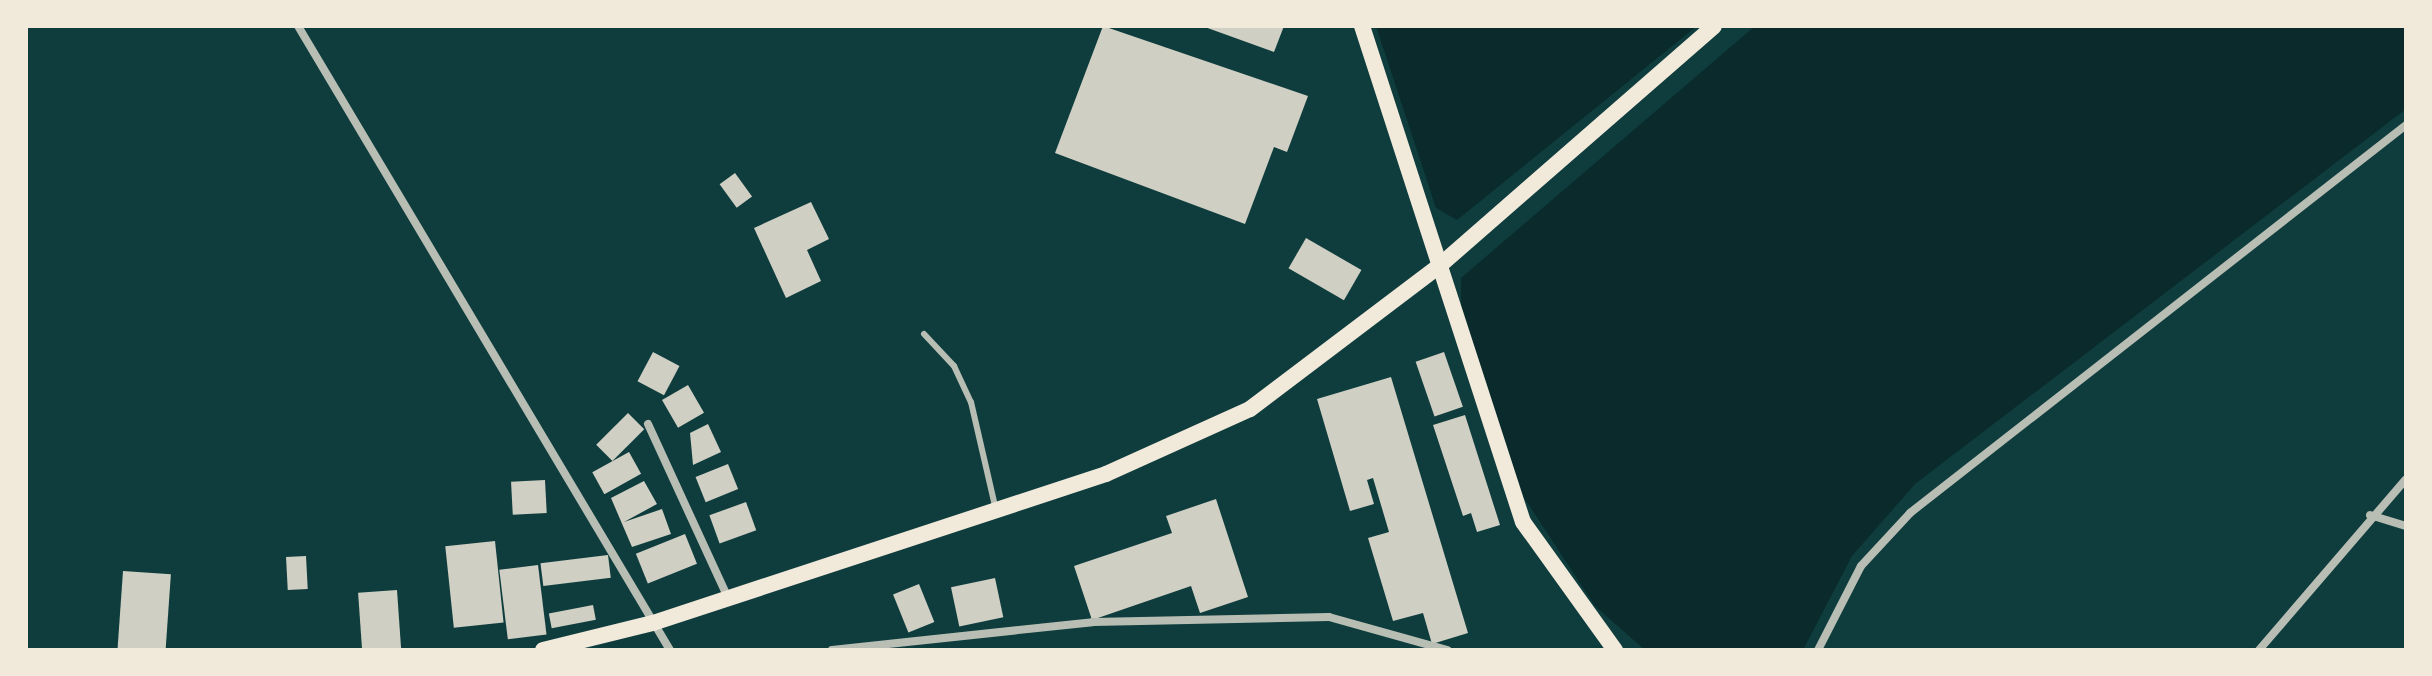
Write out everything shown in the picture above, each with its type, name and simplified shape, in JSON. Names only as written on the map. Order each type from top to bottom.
[{"type":"main road","points":[[1362,26],[1523,522],[1610,648]]},
{"type":"main road","points":[[543,650],[653,623],[1106,474],[1250,409],[1438,267],[1714,26]]},
{"type":"street","points":[[298,26],[615,549],[670,650]]},
{"type":"street","points":[[1818,650],[1861,566],[1910,513],[2406,125]]},
{"type":"street","points":[[648,424],[728,598]]},
{"type":"street","points":[[2259,650],[2370,515],[2406,479]]},
{"type":"street","points":[[2370,515],[2406,526]]},
{"type":"street","points":[[832,650],[1093,622],[1329,617],[1447,650]]},
{"type":"lane","points":[[924,334],[954,366],[971,402],[996,510]]},
{"type":"water","points":[[1376,26],[1697,26],[1457,220],[1436,208]]},
{"type":"water","points":[[1755,26],[2406,26],[2406,109],[1915,484],[1852,556],[1803,650],[1645,650],[1595,606],[1523,496],[1461,305],[1461,278]]},
{"type":"building","points":[[1103,26],[1308,96],[1287,152],[1274,147],[1245,224],[1055,153]]},
{"type":"building","points":[[1202,26],[1284,26],[1274,52]]},
{"type":"building","points":[[735,173],[752,196],[737,208],[720,184]]},
{"type":"building","points":[[811,202],[829,239],[807,250],[821,281],[786,298],[754,228]]},
{"type":"building","points":[[1306,238],[1361,270],[1344,300],[1288,268]]},
{"type":"building","points":[[653,352],[679,366],[664,395],[638,381]]},
{"type":"building","points":[[1444,352],[1463,407],[1435,417],[1416,362]]},
{"type":"building","points":[[1391,377],[1468,633],[1432,644],[1423,613],[1393,621],[1368,538],[1389,532],[1373,478],[1367,480],[1374,504],[1350,511],[1317,399]]},
{"type":"building","points":[[688,385],[704,413],[678,428],[662,400]]},
{"type":"building","points":[[628,413],[644,429],[612,461],[596,445]]},
{"type":"building","points":[[1465,415],[1500,525],[1477,532],[1471,513],[1463,516],[1433,425]]},
{"type":"building","points":[[708,424],[721,452],[693,465],[690,433]]},
{"type":"building","points":[[629,452],[641,474],[604,494],[592,472]]},
{"type":"building","points":[[728,464],[738,489],[706,502],[696,477]]},
{"type":"building","points":[[545,480],[547,513],[513,515],[511,482]]},
{"type":"building","points":[[644,481],[657,504],[624,522],[662,509],[671,534],[632,547],[611,498]]},
{"type":"building","points":[[1216,499],[1248,597],[1200,613],[1191,586],[1092,620],[1074,566],[1172,533],[1166,516]]},
{"type":"building","points":[[746,502],[756,530],[720,544],[709,515]]},
{"type":"building","points":[[685,534],[697,564],[648,584],[636,554]]},
{"type":"building","points":[[495,541],[504,623],[454,628],[445,546]]},
{"type":"building","points":[[608,555],[611,578],[543,586],[541,563]]},
{"type":"building","points":[[306,556],[308,589],[288,590],[286,557]]},
{"type":"building","points":[[538,565],[547,634],[508,639],[499,570]]},
{"type":"building","points":[[123,571],[171,574],[166,650],[118,649]]},
{"type":"building","points":[[995,578],[1003,617],[959,626],[951,587]]},
{"type":"building","points":[[919,584],[934,622],[908,633],[893,594]]},
{"type":"building","points":[[397,590],[401,650],[362,650],[358,593]]},
{"type":"building","points":[[593,605],[596,620],[552,628],[549,614]]}]
